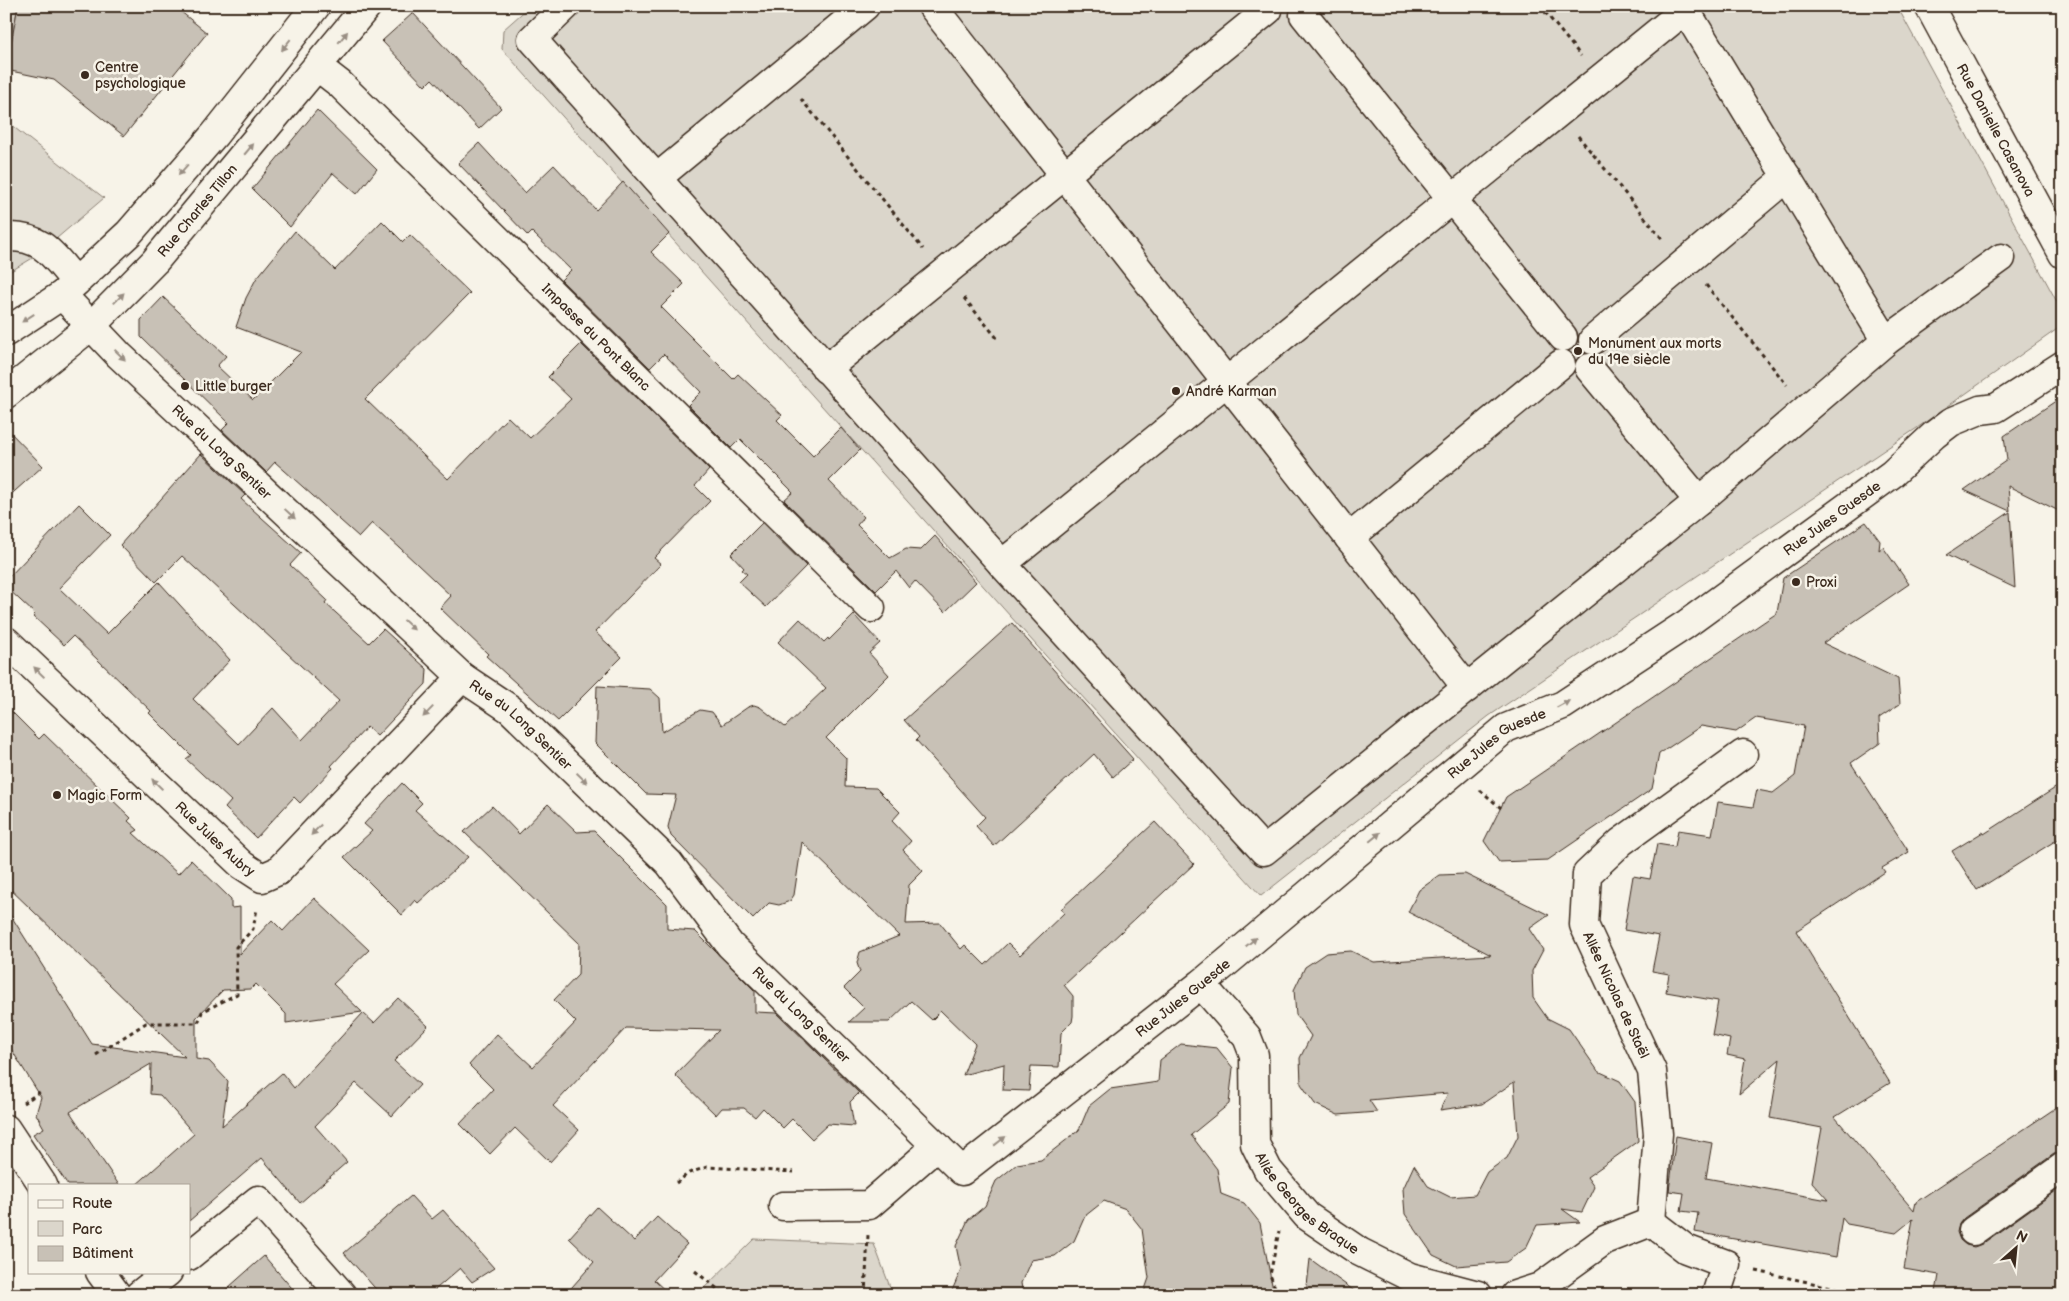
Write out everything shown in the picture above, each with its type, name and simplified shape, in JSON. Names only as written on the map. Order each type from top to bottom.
[{"type":"street","points":[[6,332],[69,288],[129,233],[215,134],[316,6]]},
{"type":"street","name":"Rue Charles Tillon","points":[[6,394],[91,326],[155,261],[367,6]]},
{"type":"street","points":[[566,6],[532,39],[826,369],[1264,851],[1699,501],[1886,341],[2001,258]]},
{"type":"street","points":[[657,178],[865,6]]},
{"type":"street","points":[[932,6],[1467,688]]},
{"type":"street","name":"Rue Danielle Casanova","points":[[1929,6],[2063,254]]},
{"type":"street","points":[[826,369],[1267,8],[1276,18],[1292,21],[1307,11],[1564,337]]},
{"type":"street","points":[[1002,564],[1600,79],[1684,8],[1886,341]]},
{"type":"street","name":"Impasse du Pont Blanc","points":[[318,67],[340,84],[872,608]]},
{"type":"street","points":[[1593,340],[1787,178]]},
{"type":"street","name":"Rue du Long Sentier","points":[[6,237],[29,239],[42,244],[91,326],[462,677],[510,709],[669,863],[730,945],[962,1171]]},
{"type":"street","points":[[1569,333],[1582,333],[1593,340],[1597,355],[1589,368],[1582,372],[1575,372],[1567,370],[1561,364],[1557,350],[1559,343],[1569,333]]},
{"type":"street","points":[[1349,538],[1561,364]]},
{"type":"street","name":"Rue Jules Guesde","points":[[962,1171],[1201,984],[1506,728],[1563,705],[1685,625],[1892,474],[1943,427],[1980,410],[1996,408],[2063,365]]},
{"type":"street","points":[[1589,368],[1699,501]]},
{"type":"street","name":"Rue Jules Aubry","points":[[6,641],[242,865],[262,878],[278,871],[462,677]]},
{"type":"street","name":"Allée Nicolas de Staël","points":[[1651,1222],[1658,1134],[1652,1071],[1584,925],[1587,874],[1621,842],[1743,754]]},
{"type":"street","name":"Allée Georges Braque","points":[[1201,984],[1247,1037],[1254,1055],[1255,1144],[1268,1170],[1305,1212],[1360,1252],[1410,1277],[1478,1295]]},
{"type":"street","points":[[6,1129],[42,1184]]},
{"type":"street","points":[[783,1206],[869,1205],[937,1146]]},
{"type":"street","points":[[1973,1231],[2063,1167]]},
{"type":"street","points":[[190,1255],[258,1200],[342,1295]]},
{"type":"street","points":[[1515,1295],[1540,1287],[1605,1240],[1651,1222],[1686,1249],[1726,1264],[1716,1295]]},
{"type":"street","points":[[101,1274],[117,1295]]},
{"type":"street","points":[[140,1295],[166,1274]]},
{"type":"path","points":[[1540,6],[1600,79]]},
{"type":"path","points":[[782,75],[997,338]]},
{"type":"path","points":[[96,1055],[146,1023],[198,1023],[202,1012],[237,994],[236,947],[253,929],[262,878]]},
{"type":"path","points":[[676,1183],[688,1173],[707,1167]]},
{"type":"path","points":[[864,1295],[869,1205]]},
{"type":"path","points":[[1278,1295],[1270,1275],[1279,1227],[1305,1212]]},
{"type":"path","points":[[1726,1264],[1868,1295]]},
{"type":"path","points":[[695,1271],[725,1295]]},
{"type":"green space","points":[[6,6],[18,6],[6,63]]},
{"type":"green space","points":[[530,6],[1897,6],[2063,313],[2063,325],[1917,428],[1489,716],[1261,896],[502,49],[503,30]]},
{"type":"green space","points":[[6,121],[104,198],[36,256],[6,274]]},
{"type":"green space","points":[[754,1239],[874,1244],[893,1295],[697,1295]]},
{"type":"building","name":"Centre psychologique","points":[[18,6],[174,6],[207,33],[124,136],[54,80],[6,70]]},
{"type":"building","points":[[413,13],[501,108],[479,129],[432,79],[425,86],[382,41]]},
{"type":"building","points":[[317,110],[377,169],[357,194],[333,173],[290,227],[252,189]]},
{"type":"building","points":[[479,143],[525,193],[554,165],[596,210],[623,182],[669,234],[651,252],[684,284],[661,307],[733,379],[738,374],[782,415],[777,420],[813,456],[841,428],[860,450],[829,481],[864,517],[857,525],[890,558],[906,549],[921,550],[935,536],[976,582],[945,612],[915,581],[909,588],[896,571],[876,591],[784,500],[793,492],[740,439],[731,448],[688,405],[701,392],[664,354],[650,368],[561,280],[571,270],[532,232],[528,236],[458,163]]},
{"type":"building","points":[[382,221],[403,242],[410,235],[470,293],[365,399],[448,479],[508,417],[530,438],[571,399],[548,377],[581,344],[709,470],[695,486],[710,501],[654,558],[661,564],[595,632],[622,657],[558,721],[486,656],[488,654],[440,608],[451,596],[400,548],[372,523],[359,537],[275,462],[266,472],[222,430],[229,423],[141,337],[141,320],[163,297],[226,356],[217,366],[253,400],[301,352],[236,327],[246,298],[256,279],[295,231],[335,270]]},
{"type":"building","points":[[2063,396],[2063,513],[2008,486],[2010,511],[1964,490],[2007,460],[2004,436]]},
{"type":"building","points":[[6,428],[43,466],[6,499]]},
{"type":"building","points":[[201,454],[245,495],[241,499],[301,553],[290,565],[327,600],[325,603],[369,643],[383,629],[427,669],[426,684],[377,736],[367,727],[331,766],[333,768],[300,803],[294,797],[256,838],[225,808],[231,801],[186,759],[191,755],[149,713],[151,711],[73,636],[64,645],[6,587],[6,580],[79,504],[110,535],[59,588],[107,634],[159,582],[230,660],[193,699],[239,744],[273,708],[302,740],[339,701],[182,556],[156,582],[120,545]]},
{"type":"building","points":[[2010,512],[2015,588],[1946,555]]},
{"type":"building","points":[[1866,522],[1880,541],[1879,550],[1883,547],[1909,584],[1823,643],[1898,679],[1900,704],[1879,718],[1880,743],[1851,763],[1909,852],[1882,868],[1885,872],[1796,931],[1890,1083],[1835,1117],[1914,1211],[1916,1202],[2063,1103],[2063,1152],[2054,1154],[1964,1218],[1959,1224],[1957,1232],[1960,1240],[1966,1245],[1974,1247],[1982,1244],[2063,1186],[2063,1295],[2027,1290],[2027,1295],[1952,1295],[1936,1292],[1939,1275],[1904,1269],[1913,1219],[1896,1233],[1847,1224],[1842,1218],[1836,1257],[1695,1232],[1698,1213],[1681,1211],[1684,1193],[1669,1191],[1676,1136],[1712,1143],[1706,1178],[1828,1200],[1812,1182],[1822,1128],[1770,1118],[1780,1059],[1739,1094],[1745,1059],[1727,1055],[1730,1039],[1712,1035],[1718,1001],[1666,992],[1669,974],[1652,971],[1659,936],[1624,930],[1633,876],[1650,879],[1657,844],[1675,847],[1678,830],[1712,835],[1718,802],[1753,807],[1757,790],[1773,793],[1795,776],[1804,726],[1756,718],[1736,732],[1701,726],[1659,754],[1652,789],[1548,860],[1499,862],[1484,841],[1506,797],[1777,613],[1783,578]]},
{"type":"building","points":[[762,523],[806,566],[766,607],[739,582],[747,574],[731,554]]},
{"type":"building","points":[[854,615],[880,643],[869,653],[889,675],[826,738],[846,758],[845,787],[876,788],[900,812],[892,821],[911,841],[903,850],[923,871],[909,885],[906,924],[940,923],[961,949],[965,945],[985,965],[1008,943],[1020,955],[1064,913],[1061,909],[1155,822],[1194,864],[1064,985],[1073,996],[1073,1016],[1072,1022],[1061,1033],[1059,1067],[1031,1066],[1029,1091],[1003,1090],[1004,1064],[963,1075],[975,1044],[941,1011],[932,1020],[911,1001],[889,1022],[849,1022],[864,1008],[844,988],[860,972],[857,963],[860,952],[899,936],[802,842],[794,895],[790,901],[779,905],[769,903],[753,919],[671,836],[668,827],[676,795],[646,794],[595,743],[597,686],[650,689],[660,698],[662,732],[700,710],[712,712],[722,725],[754,705],[760,707],[785,727],[826,688],[778,642],[800,619],[824,642],[828,638],[829,640]]},
{"type":"building","points":[[1012,623],[1133,759],[1113,777],[1094,754],[994,846],[976,826],[985,817],[916,740],[919,737],[904,720]]},
{"type":"building","points":[[6,706],[39,739],[44,734],[131,818],[128,821],[138,830],[133,833],[178,874],[191,860],[231,899],[231,908],[240,907],[240,954],[272,920],[283,931],[314,898],[369,950],[333,984],[362,1012],[286,1023],[286,1014],[256,984],[251,989],[223,990],[196,1018],[196,1059],[209,1061],[228,1081],[222,1126],[282,1073],[294,1088],[363,1013],[374,1023],[398,998],[428,1026],[394,1061],[420,1085],[392,1116],[356,1083],[315,1126],[347,1162],[300,1203],[262,1158],[190,1220],[190,1184],[137,1184],[194,1134],[160,1095],[150,1094],[151,1064],[70,1112],[118,1184],[67,1184],[33,1134],[44,1128],[36,1114],[41,1097],[6,1041],[6,908],[92,1044],[185,1057],[6,885]]},
{"type":"building","points":[[402,783],[422,803],[415,810],[468,857],[418,903],[415,900],[402,915],[344,857],[372,831],[364,824]]},
{"type":"building","points":[[2063,783],[2063,836],[1977,890],[1952,851],[1983,832],[1984,834]]},
{"type":"building","points":[[548,804],[577,832],[594,831],[667,904],[667,929],[695,931],[755,991],[755,1012],[777,1013],[859,1093],[850,1102],[854,1126],[828,1124],[812,1139],[792,1119],[783,1128],[763,1108],[755,1117],[744,1108],[722,1108],[716,1115],[675,1075],[719,1030],[626,1028],[553,1106],[579,1130],[550,1162],[515,1128],[490,1154],[460,1124],[493,1089],[469,1065],[497,1034],[533,1067],[576,1022],[554,1000],[578,975],[579,943],[464,832],[492,806],[519,834]]},
{"type":"building","points":[[1465,874],[1549,915],[1529,929],[1543,950],[1532,971],[1533,998],[1547,1018],[1569,1029],[1598,1071],[1620,1081],[1635,1102],[1638,1141],[1587,1177],[1594,1187],[1582,1212],[1562,1209],[1580,1222],[1537,1225],[1526,1248],[1506,1262],[1456,1266],[1433,1255],[1405,1214],[1403,1189],[1414,1165],[1428,1186],[1450,1197],[1475,1195],[1487,1172],[1507,1158],[1518,1136],[1514,1082],[1482,1104],[1440,1110],[1448,1093],[1369,1100],[1377,1112],[1338,1115],[1315,1104],[1301,1084],[1300,1058],[1311,1036],[1296,1015],[1294,990],[1305,967],[1326,953],[1351,951],[1374,962],[1491,955],[1408,912],[1419,890],[1440,875]]},
{"type":"building","points":[[1181,1044],[1217,1048],[1233,1068],[1229,1104],[1191,1135],[1217,1169],[1221,1194],[1244,1203],[1260,1223],[1274,1295],[1143,1295],[1149,1278],[1142,1229],[1126,1209],[1104,1201],[1085,1216],[1074,1241],[1055,1256],[1031,1260],[1021,1283],[1023,1295],[950,1295],[961,1270],[956,1246],[968,1220],[985,1206],[996,1181],[1017,1164],[1041,1160],[1079,1130],[1089,1106],[1110,1089],[1158,1082],[1160,1060]]},
{"type":"building","points":[[411,1196],[432,1219],[443,1210],[494,1268],[472,1282],[460,1268],[429,1295],[381,1295],[344,1253]]},
{"type":"building","points":[[597,1207],[634,1241],[657,1217],[687,1244],[654,1280],[670,1295],[565,1295],[594,1262],[569,1238]]},
{"type":"building","points":[[264,1256],[298,1295],[220,1295]]},
{"type":"building","points":[[1310,1259],[1360,1295],[1306,1295]]},
{"type":"place","name":"Centre psychologique","points":[[85,75]]},
{"type":"place","name":"Monument aux morts du 19e siècle","points":[[1578,351]]},
{"type":"place","name":"Little burger","points":[[185,386]]},
{"type":"place","name":"André Karman","points":[[1176,391]]},
{"type":"place","name":"Proxi","points":[[1796,582]]},
{"type":"place","name":"Magic Form","points":[[57,795]]}]
